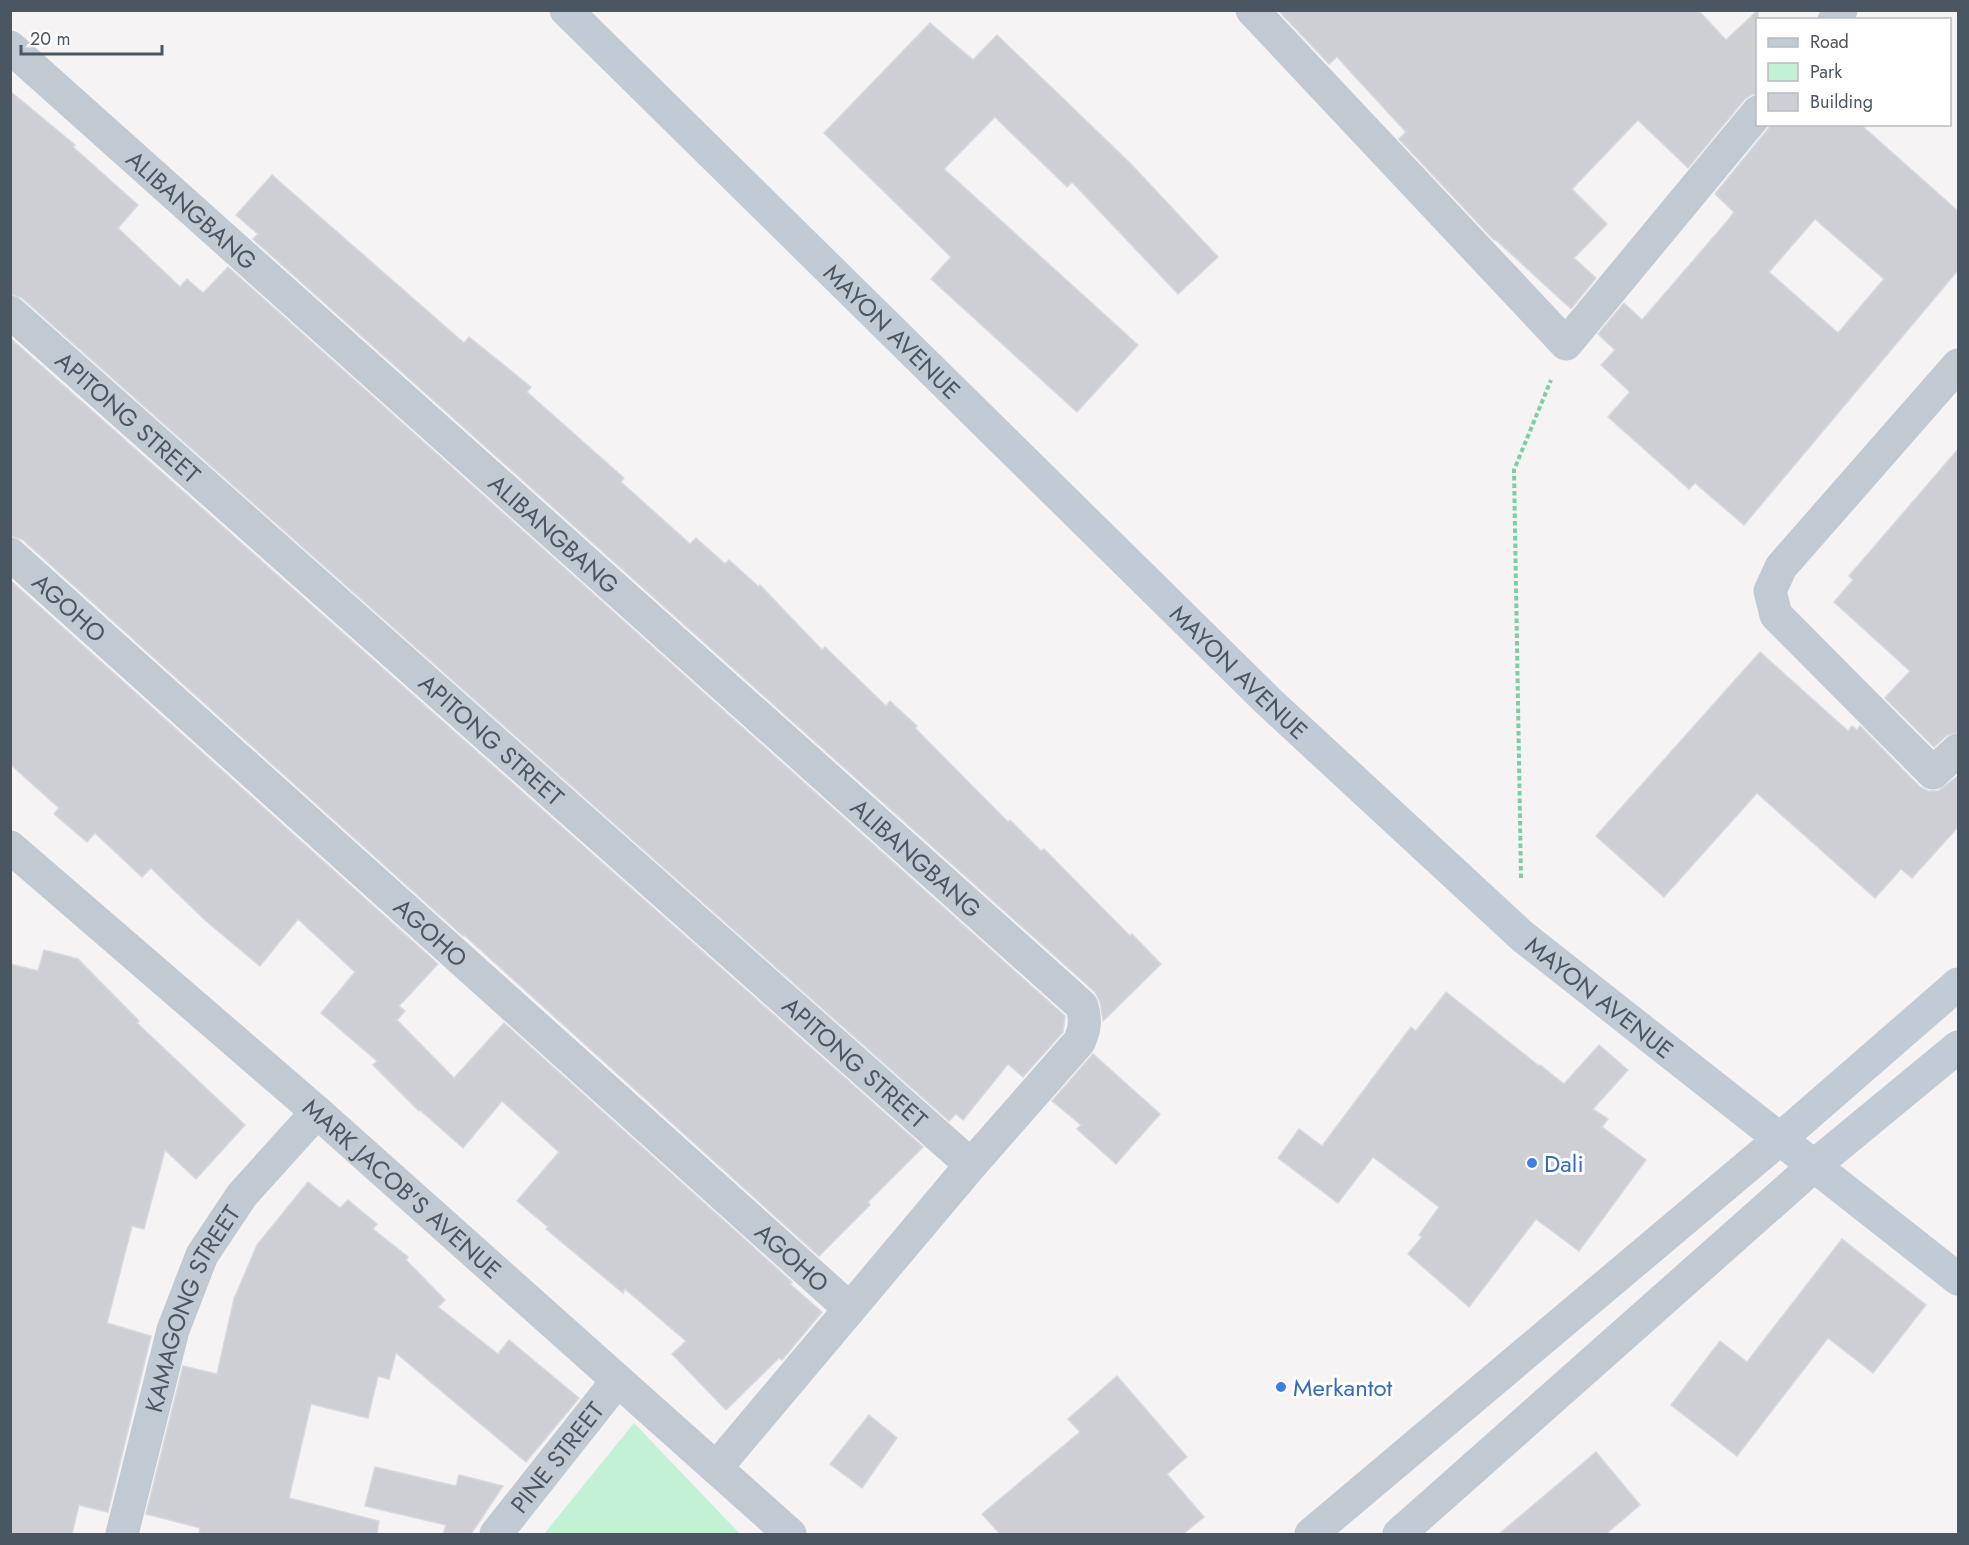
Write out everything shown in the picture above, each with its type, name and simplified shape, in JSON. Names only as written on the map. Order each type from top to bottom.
[{"type":"main road","name":"MAYON AVENUE","points":[[566,10],[1260,693],[1522,936],[1959,1279]]},
{"type":"main road","points":[[1781,1138],[1959,984]]},
{"type":"main road","points":[[1815,1165],[1959,1047]]},
{"type":"street","points":[[1252,10],[1566,344],[1756,114]]},
{"type":"street","name":"ALIBANGBANG","points":[[10,47],[1082,1006],[1085,1029],[1078,1042],[971,1165]]},
{"type":"street","name":"APITONG STREET","points":[[10,312],[971,1165]]},
{"type":"street","points":[[1959,365],[1780,567],[1770,591],[1776,615],[1933,773],[1959,750]]},
{"type":"street","name":"AGOHO","points":[[10,554],[850,1310]]},
{"type":"street","name":"MARK JACOB'S AVENUE","points":[[10,847],[317,1112],[790,1534]]},
{"type":"street","name":"KAMAGONG STREET","points":[[122,1534],[173,1330],[202,1255],[242,1195],[317,1112]]},
{"type":"street","points":[[1311,1534],[1781,1138]]},
{"type":"street","points":[[716,1468],[971,1165]]},
{"type":"street","points":[[1399,1534],[1815,1165]]},
{"type":"street","name":"PINE STREET","points":[[496,1534],[618,1381]]},
{"type":"path","points":[[1522,936],[1514,470],[1566,344]]},
{"type":"green space","points":[[634,1423],[740,1534],[544,1534]]},
{"type":"building","points":[[1278,10],[1698,10],[1726,40],[1758,10],[1758,18],[1756,18],[1756,94],[1744,100],[1688,168],[1638,120],[1572,189],[1607,224],[1574,258],[1596,278],[1571,309],[1494,240],[1399,139],[1406,132],[1337,57],[1329,64]]},
{"type":"building","points":[[930,23],[973,60],[997,35],[1130,163],[1218,257],[1178,294],[1072,182],[1067,187],[995,117],[944,169],[1138,345],[1077,412],[931,279],[951,257],[824,133]]},
{"type":"building","points":[[10,91],[75,145],[73,147],[138,205],[118,228],[180,287],[187,279],[203,293],[228,267],[1065,1016],[1063,1032],[1023,1077],[1008,1064],[963,1120],[956,1114],[949,1121],[22,298],[10,294]]},
{"type":"building","points":[[1770,126],[1862,126],[1959,212],[1959,269],[1744,525],[1695,483],[1689,489],[1608,417],[1630,392],[1601,365],[1615,350],[1598,334],[1624,303],[1642,320],[1734,212],[1715,194]],"holes":[[[1815,219],[1884,279],[1838,333],[1769,272]]]},
{"type":"building","points":[[272,175],[464,343],[469,337],[531,387],[527,392],[624,478],[621,482],[690,544],[696,538],[725,564],[729,560],[759,587],[760,585],[822,650],[825,647],[886,706],[890,701],[917,726],[915,728],[1008,822],[1010,820],[1041,851],[1044,849],[1161,964],[1103,1021],[1100,1002],[1095,992],[253,239],[258,234],[236,215]]},
{"type":"building","points":[[10,338],[923,1147],[868,1202],[870,1205],[819,1256],[23,540],[10,536]]},
{"type":"building","points":[[1959,448],[1959,732],[1946,736],[1934,747],[1885,698],[1910,671],[1834,602],[1853,580],[1849,576]]},
{"type":"building","points":[[10,580],[438,964],[399,1006],[405,1011],[397,1020],[454,1078],[504,1023],[792,1282],[790,1284],[822,1312],[782,1360],[779,1358],[726,1410],[672,1354],[686,1341],[625,1289],[623,1293],[546,1229],[548,1227],[517,1201],[559,1152],[502,1101],[463,1148],[419,1111],[373,1065],[377,1061],[321,1013],[355,972],[298,919],[260,966],[206,921],[151,868],[142,877],[95,833],[87,842],[54,814],[59,808],[10,764]]},
{"type":"building","points":[[1760,652],[1848,731],[1852,726],[1857,730],[1860,726],[1920,787],[1928,791],[1938,791],[1959,775],[1959,826],[1912,878],[1901,869],[1875,898],[1757,793],[1664,897],[1596,836]]},
{"type":"building","points":[[44,950],[78,959],[139,1021],[137,1023],[245,1125],[196,1179],[165,1150],[144,1229],[132,1226],[107,1323],[151,1336],[108,1512],[79,1505],[72,1534],[10,1534],[10,964],[38,971]]},
{"type":"building","points":[[1446,992],[1564,1084],[1599,1045],[1628,1070],[1593,1109],[1608,1119],[1602,1127],[1646,1160],[1579,1251],[1536,1219],[1469,1307],[1408,1254],[1422,1237],[1419,1235],[1439,1207],[1373,1157],[1338,1203],[1278,1158],[1299,1129],[1322,1146],[1411,1027],[1416,1031]]},
{"type":"building","points":[[1093,1054],[1160,1114],[1116,1164],[1077,1129],[1081,1125],[1052,1101]]},
{"type":"building","points":[[308,1182],[340,1208],[348,1200],[377,1224],[373,1229],[408,1257],[406,1260],[445,1300],[438,1307],[498,1354],[509,1340],[579,1398],[526,1462],[396,1353],[389,1379],[378,1376],[368,1418],[311,1404],[289,1498],[379,1521],[377,1534],[199,1534],[200,1528],[146,1514],[183,1366],[217,1374],[234,1299],[257,1245]]},
{"type":"building","points":[[1842,1239],[1926,1305],[1873,1373],[1828,1338],[1737,1456],[1671,1405],[1720,1341],[1747,1362]]},
{"type":"building","points":[[1117,1376],[1187,1457],[1167,1474],[1204,1517],[1183,1534],[1000,1534],[982,1514],[1080,1432],[1068,1419]]},
{"type":"building","points":[[869,1415],[897,1438],[862,1488],[830,1464]]},
{"type":"building","points":[[1596,1452],[1640,1505],[1606,1534],[1499,1534]]},
{"type":"building","points":[[375,1467],[456,1486],[459,1475],[503,1486],[471,1534],[443,1534],[446,1525],[365,1506]]},
{"type":"place","name":"Dali","points":[[1532,1163]]},
{"type":"place","name":"Merkantot","points":[[1281,1387]]}]
